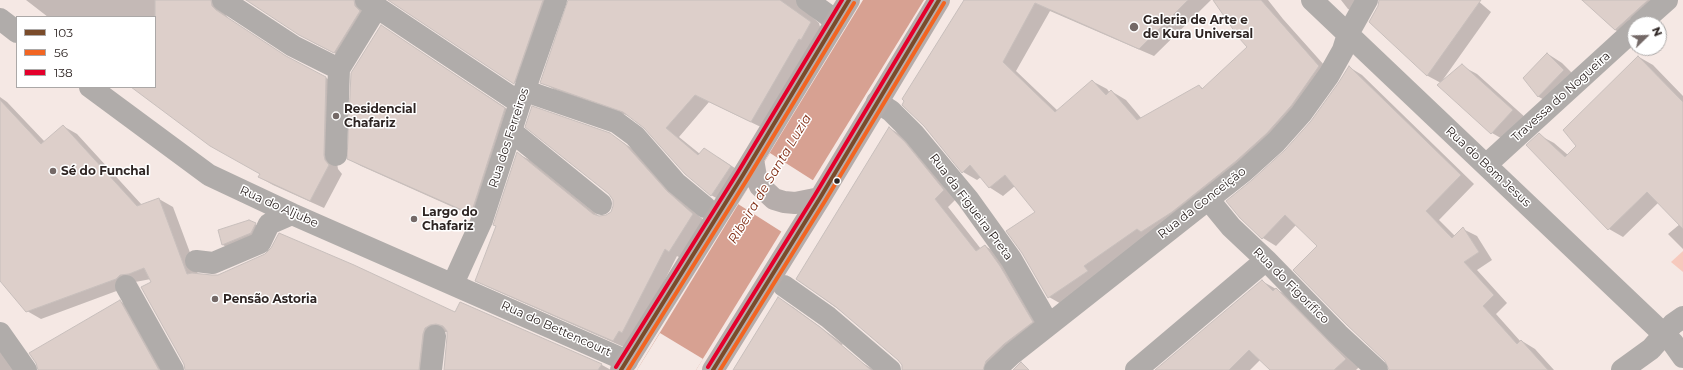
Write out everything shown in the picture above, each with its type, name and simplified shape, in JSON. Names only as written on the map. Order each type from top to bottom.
[{"type":"main road","points":[[633,367],[754,168],[848,0]]},
{"type":"main road","points":[[713,370],[810,200],[877,102],[939,0]]},
{"type":"main road","points":[[754,168],[760,186],[774,200],[784,202],[810,200]]},
{"type":"street","points":[[223,0],[292,46],[339,69]]},
{"type":"street","name":"Rua dos Ferreiros","points":[[457,275],[482,220],[522,96],[556,0]]},
{"type":"street","points":[[807,0],[836,21]]},
{"type":"street","name":"Rua do Bom Jesus","points":[[1312,0],[1664,334],[1673,343],[1683,357]]},
{"type":"street","name":"Rua da Conceição","points":[[995,370],[1012,354],[1244,171],[1276,142],[1301,114],[1329,75],[1343,50],[1348,34],[1367,0]]},
{"type":"street","points":[[1649,16],[1667,0]]},
{"type":"street","points":[[336,155],[339,69],[371,3],[522,96],[616,122],[635,136],[676,183],[705,207]]},
{"type":"street","points":[[0,19],[16,31]]},
{"type":"street","name":"Travessa do Nogueira","points":[[1486,165],[1627,36]]},
{"type":"street","name":"Rua do Aljube","points":[[91,88],[209,176],[453,285],[485,297]]},
{"type":"street","name":"Rua da Figueira Preta","points":[[877,102],[891,111],[914,134],[968,199],[1011,259],[1049,325]]},
{"type":"street","points":[[511,131],[601,204]]},
{"type":"street","name":"Rua do Figorífico","points":[[1208,199],[1230,227],[1266,260],[1338,334],[1377,370]]},
{"type":"street","points":[[196,260],[213,263],[260,243],[269,224],[292,214]]},
{"type":"street","points":[[1136,370],[1266,260]]},
{"type":"street","points":[[126,286],[172,370]]},
{"type":"street","points":[[784,286],[828,317],[890,370]]},
{"type":"street","name":"Rua do Bettencourt","points":[[485,297],[633,367]]},
{"type":"street","points":[[1622,370],[1651,349],[1674,324],[1683,317]]},
{"type":"street","points":[[0,333],[26,370]]},
{"type":"street","points":[[431,370],[435,336]]},
{"type":"shaded area","points":[[1683,251],[1683,272],[1671,262]]},
{"type":"water","name":"Ribeira de Santa Luzia","points":[[863,0],[924,0],[696,370],[637,370]]},
{"type":"pier","points":[[770,153],[814,181],[782,232],[738,204]]},
{"type":"pier","points":[[660,333],[703,359],[696,370],[637,370]]},
{"type":"building","points":[[155,0],[211,0],[212,6],[216,10],[286,56],[326,77],[324,155],[325,160],[329,165],[310,201],[258,177],[260,174],[210,146],[132,88],[156,88]]},
{"type":"building","points":[[246,0],[354,0],[355,6],[360,11],[334,53],[299,35]]},
{"type":"building","points":[[388,0],[543,0],[514,84]]},
{"type":"building","points":[[568,0],[780,0],[811,22],[801,40],[799,39],[751,122],[695,95],[666,128],[698,155],[704,148],[731,166],[711,196],[685,174],[644,128],[623,112],[540,83]]},
{"type":"building","points":[[964,0],[1188,0],[1139,49],[1035,3],[1003,62],[1055,112],[1092,80],[1106,95],[1111,90],[1137,120],[1199,85],[1202,89],[1247,47],[1239,38],[1213,0],[1261,0],[1319,66],[1291,106],[1267,133],[1236,161],[1172,212],[1141,232],[1137,229],[1084,266],[1088,271],[1048,298],[1022,253],[1006,231],[1035,212],[1005,175],[989,188],[970,165],[962,173],[924,126],[902,105],[904,101],[902,99]]},
{"type":"building","points":[[1379,0],[1481,0],[1427,76],[1369,22],[1378,6]]},
{"type":"building","points":[[1582,0],[1648,0],[1630,16],[1627,16],[1627,19],[1615,30]]},
{"type":"building","points":[[381,25],[505,108],[471,214],[347,159],[351,73]]},
{"type":"building","points":[[1547,53],[1564,70],[1538,97],[1523,78]]},
{"type":"building","points":[[1638,56],[1683,102],[1683,229],[1647,192],[1608,230],[1526,145],[1539,133],[1565,157],[1576,146],[1563,130]]},
{"type":"building","points":[[1462,64],[1513,110],[1491,134],[1437,85]]},
{"type":"building","points":[[1349,66],[1461,175],[1426,211],[1452,238],[1463,227],[1479,252],[1464,262],[1494,295],[1483,306],[1517,344],[1521,340],[1548,370],[1389,370],[1385,361],[1293,270],[1317,246],[1285,215],[1262,239],[1240,218],[1226,201],[1285,150],[1311,121]]},
{"type":"building","points":[[0,100],[41,144],[63,125],[137,206],[159,198],[187,274],[218,275],[265,254],[271,248],[279,233],[354,265],[455,312],[460,302],[602,364],[598,370],[444,370],[447,331],[443,326],[436,324],[425,328],[419,370],[185,370],[184,364],[141,287],[151,282],[144,268],[129,274],[120,275],[116,279],[26,312],[0,281]]},
{"type":"building","points":[[532,106],[610,133],[626,145],[667,191],[693,214],[669,252],[665,249],[622,333],[619,331],[613,341],[475,281],[496,226],[493,225],[517,152],[593,214],[599,216],[606,215],[611,212],[613,206],[613,200],[609,194],[525,127]]},
{"type":"building","points":[[889,127],[905,142],[944,190],[935,199],[976,251],[985,245],[1000,266],[1033,322],[1004,344],[986,361],[983,370],[902,370],[902,365],[898,360],[836,307],[796,279]]},
{"type":"building","points":[[249,220],[256,223],[251,233],[222,245],[218,230]]},
{"type":"building","points":[[1262,280],[1273,291],[1276,288],[1346,359],[1334,370],[1270,370],[1249,350],[1229,370],[1155,370]]},
{"type":"building","points":[[778,297],[820,327],[871,370],[733,370]]},
{"type":"building","points":[[120,300],[159,370],[38,370],[36,363],[29,353]]},
{"type":"building","points":[[1021,362],[1029,370],[1013,370]]},
{"type":"transit line","name":"138","points":[[616,367],[738,172],[842,0]]},
{"type":"transit line","name":"103","points":[[621,370],[743,175],[849,0]]},
{"type":"transit line","name":"138","points":[[708,367],[815,195],[932,0]]},
{"type":"transit line","name":"103","points":[[713,370],[820,198],[939,0]]},
{"type":"transit line","name":"56","points":[[628,370],[748,178],[854,3]]},
{"type":"transit line","name":"56","points":[[720,370],[825,201],[944,3]]},
{"type":"place","name":"Galeria de Arte e de Kura Universal","points":[[1134,27]]},
{"type":"place","name":"Residencial Chafariz","points":[[336,116]]},
{"type":"place","name":"Sé do Funchal","points":[[53,171]]},
{"type":"place","name":"Largo do Chafariz","points":[[414,219]]},
{"type":"place","name":"Pensão Astoria","points":[[215,299]]}]
